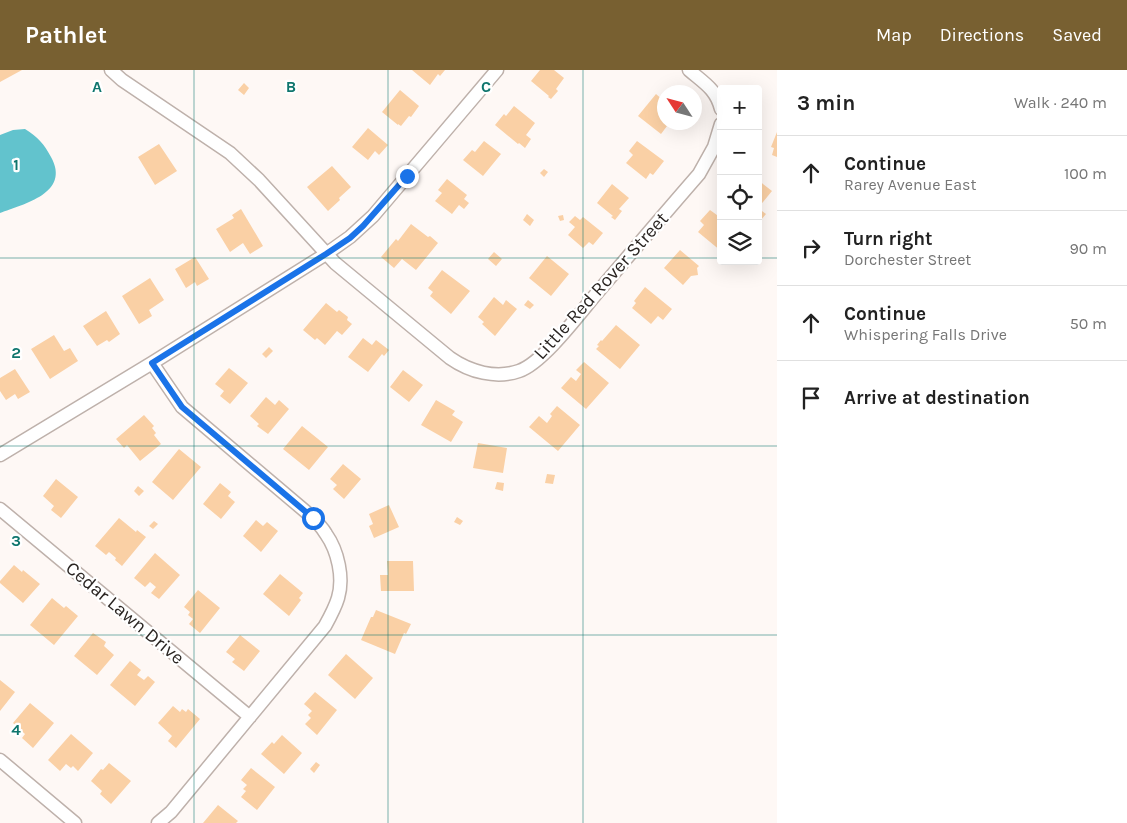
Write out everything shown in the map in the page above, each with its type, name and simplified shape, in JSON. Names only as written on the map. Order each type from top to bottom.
[{"type":"street","name":"Little Red Rover Street","points":[[111,70],[122,80],[230,154],[259,180],[335,263],[458,364],[478,372],[495,374],[520,370],[532,363],[562,334],[699,174],[714,147],[719,130]]},
{"type":"street","points":[[0,455],[152,363],[350,238],[407,176],[497,70]]},
{"type":"street","points":[[689,70],[712,90],[717,98]]},
{"type":"street","points":[[152,363],[182,407],[313,518],[326,534],[340,572],[339,597],[325,626],[170,812],[158,823]]},
{"type":"street","name":"Cedar Lawn Drive","points":[[0,509],[250,717]]},
{"type":"street","points":[[0,760],[75,823]]},
{"type":"water","points":[[25,129],[37,138],[51,157],[56,169],[55,180],[50,188],[32,201],[0,213],[0,135],[13,130]]},
{"type":"building","points":[[0,70],[22,70],[0,82]]},
{"type":"building","points":[[412,70],[445,70],[440,76],[438,74],[430,85]]},
{"type":"building","points":[[540,70],[554,70],[564,78],[556,89],[558,91],[551,99],[531,81]]},
{"type":"building","points":[[244,83],[249,88],[244,95],[238,90]]},
{"type":"building","points":[[400,90],[419,106],[401,126],[382,112]]},
{"type":"building","points":[[656,94],[657,130],[664,130],[661,134],[638,116]]},
{"type":"building","points":[[514,106],[535,123],[526,135],[531,139],[525,148],[495,125]]},
{"type":"building","points":[[368,128],[388,145],[379,155],[375,151],[368,160],[352,147]]},
{"type":"building","points":[[777,132],[777,157],[772,155],[774,148],[771,147]]},
{"type":"building","points":[[484,141],[501,154],[483,176],[463,160],[472,150],[475,152]]},
{"type":"building","points":[[637,141],[664,161],[653,175],[650,173],[646,179],[626,163],[633,155],[629,151]]},
{"type":"building","points":[[159,144],[177,171],[155,185],[138,157]]},
{"type":"building","points":[[332,166],[351,187],[328,211],[307,187]]},
{"type":"building","points":[[544,169],[548,172],[544,177],[540,173]]},
{"type":"building","points":[[447,179],[467,195],[464,199],[469,203],[464,209],[459,205],[452,214],[435,201],[442,193],[438,190]]},
{"type":"building","points":[[762,183],[772,191],[762,203]]},
{"type":"building","points":[[612,184],[629,198],[619,209],[622,211],[615,220],[611,217],[613,216],[597,203]]},
{"type":"building","points":[[241,209],[263,246],[250,254],[243,243],[230,252],[216,229],[234,218],[232,215]]},
{"type":"building","points":[[710,210],[717,215],[717,248],[698,232],[704,225],[700,221]]},
{"type":"building","points":[[527,214],[534,220],[530,226],[523,220]]},
{"type":"building","points":[[563,215],[564,220],[560,221],[558,216]]},
{"type":"building","points":[[575,216],[580,220],[583,217],[603,233],[593,245],[589,242],[583,248],[568,235],[575,227],[569,222]]},
{"type":"building","points":[[411,224],[438,243],[416,270],[402,259],[394,268],[381,257],[396,239],[398,241]]},
{"type":"building","points":[[680,250],[699,266],[697,268],[698,275],[691,276],[683,285],[664,268]]},
{"type":"building","points":[[494,252],[502,259],[496,266],[488,259]]},
{"type":"building","points":[[547,256],[569,274],[551,296],[529,278]]},
{"type":"building","points":[[195,257],[209,279],[197,286],[195,282],[186,288],[175,269]]},
{"type":"building","points":[[442,270],[470,291],[451,314],[430,296],[433,292],[428,288]]},
{"type":"building","points":[[150,278],[164,300],[149,310],[152,316],[139,324],[122,296]]},
{"type":"building","points":[[645,287],[672,309],[663,320],[658,316],[651,324],[632,308],[636,303],[634,301]]},
{"type":"building","points":[[494,297],[503,305],[506,300],[517,309],[495,336],[482,324],[484,322],[478,317]]},
{"type":"building","points":[[528,300],[534,305],[530,309],[524,305]]},
{"type":"building","points":[[326,303],[337,312],[339,310],[348,317],[347,320],[352,324],[342,335],[337,331],[325,345],[317,338],[315,340],[303,330]]},
{"type":"building","points":[[106,311],[120,334],[109,342],[107,340],[97,346],[83,326]]},
{"type":"building","points":[[616,325],[640,345],[620,369],[596,349],[601,340]]},
{"type":"building","points":[[54,335],[64,351],[70,348],[78,361],[50,379],[31,349]]},
{"type":"building","points":[[363,338],[372,345],[376,340],[389,350],[384,356],[382,354],[368,372],[348,357]]},
{"type":"building","points":[[269,347],[273,351],[266,358],[262,354]]},
{"type":"building","points":[[584,362],[609,383],[586,409],[561,388],[571,377],[576,381],[581,374],[576,370]]},
{"type":"building","points":[[229,368],[248,383],[230,404],[220,396],[224,391],[215,384]]},
{"type":"building","points":[[15,369],[30,392],[18,399],[15,394],[6,400],[0,391],[0,378]]},
{"type":"building","points":[[403,370],[423,385],[409,402],[390,387]]},
{"type":"building","points":[[266,397],[275,405],[279,400],[289,409],[268,434],[257,426],[259,424],[250,416]]},
{"type":"building","points":[[436,400],[455,411],[452,415],[463,422],[451,442],[421,425]]},
{"type":"building","points":[[557,406],[580,425],[558,451],[529,427],[539,416],[547,423],[552,416],[550,414]]},
{"type":"building","points":[[144,415],[154,426],[152,428],[156,433],[154,435],[161,444],[140,461],[127,445],[124,448],[116,439]]},
{"type":"building","points":[[302,426],[328,447],[309,470],[283,449]]},
{"type":"building","points":[[478,443],[507,448],[503,473],[473,468]]},
{"type":"building","points":[[179,449],[201,467],[173,500],[152,482]]},
{"type":"building","points":[[343,464],[361,479],[344,499],[333,489],[337,485],[330,479]]},
{"type":"building","points":[[547,474],[555,475],[553,484],[545,483]]},
{"type":"building","points":[[56,479],[78,497],[61,518],[51,510],[54,506],[43,496]]},
{"type":"building","points":[[497,482],[504,483],[503,491],[495,489]]},
{"type":"building","points":[[220,483],[231,492],[228,496],[235,502],[221,519],[203,504]]},
{"type":"building","points":[[138,486],[144,491],[139,496],[134,491]]},
{"type":"building","points":[[389,505],[399,527],[374,538],[369,526],[373,524],[369,514]]},
{"type":"building","points":[[457,517],[463,521],[460,525],[454,522]]},
{"type":"building","points":[[119,518],[136,532],[137,530],[146,537],[122,566],[109,552],[106,555],[95,546]]},
{"type":"building","points":[[256,520],[263,526],[267,522],[278,531],[261,552],[243,536]]},
{"type":"building","points":[[154,521],[158,524],[153,529],[149,526]]},
{"type":"building","points":[[155,553],[180,575],[159,599],[151,593],[156,587],[150,582],[145,587],[134,578]]},
{"type":"building","points":[[387,561],[413,561],[414,591],[381,591],[380,575],[388,575]]},
{"type":"building","points":[[14,565],[40,584],[23,603],[0,583]]},
{"type":"building","points":[[280,574],[303,593],[299,598],[301,600],[289,616],[263,594]]},
{"type":"building","points":[[198,590],[220,608],[200,633],[189,624],[193,619],[188,615],[190,612],[184,607]]},
{"type":"building","points":[[52,598],[78,616],[54,645],[30,625]]},
{"type":"building","points":[[376,610],[411,624],[406,634],[404,633],[395,654],[361,640]]},
{"type":"building","points":[[93,633],[106,642],[104,646],[114,655],[97,675],[74,656]]},
{"type":"building","points":[[240,635],[260,651],[244,671],[232,662],[235,659],[226,652]]},
{"type":"building","points":[[346,654],[373,678],[355,699],[328,675]]},
{"type":"building","points":[[130,661],[141,670],[137,675],[144,680],[148,676],[155,682],[135,706],[110,685]]},
{"type":"building","points":[[0,680],[15,692],[0,711]]},
{"type":"building","points":[[315,692],[337,710],[317,735],[305,724],[311,718],[308,715],[312,711],[304,704]]},
{"type":"building","points":[[30,703],[54,723],[33,748],[22,738],[25,734],[13,723]]},
{"type":"building","points":[[173,706],[180,712],[182,709],[186,712],[188,709],[200,719],[176,748],[168,741],[172,736],[158,723]]},
{"type":"building","points":[[71,734],[93,753],[78,771],[73,766],[71,768],[66,764],[60,771],[48,760]]},
{"type":"building","points":[[282,735],[302,753],[284,774],[261,754],[272,742],[274,744]]},
{"type":"building","points":[[316,762],[320,765],[314,773],[310,769]]},
{"type":"building","points":[[109,763],[131,781],[111,804],[100,794],[102,791],[91,781]]},
{"type":"building","points":[[251,768],[275,787],[257,810],[241,797],[246,791],[243,789],[247,785],[241,780]]},
{"type":"building","points":[[218,805],[238,821],[236,823],[203,823]]},
{"type":"route","points":[[313,518],[182,407],[152,363],[350,238],[407,176]]}]
